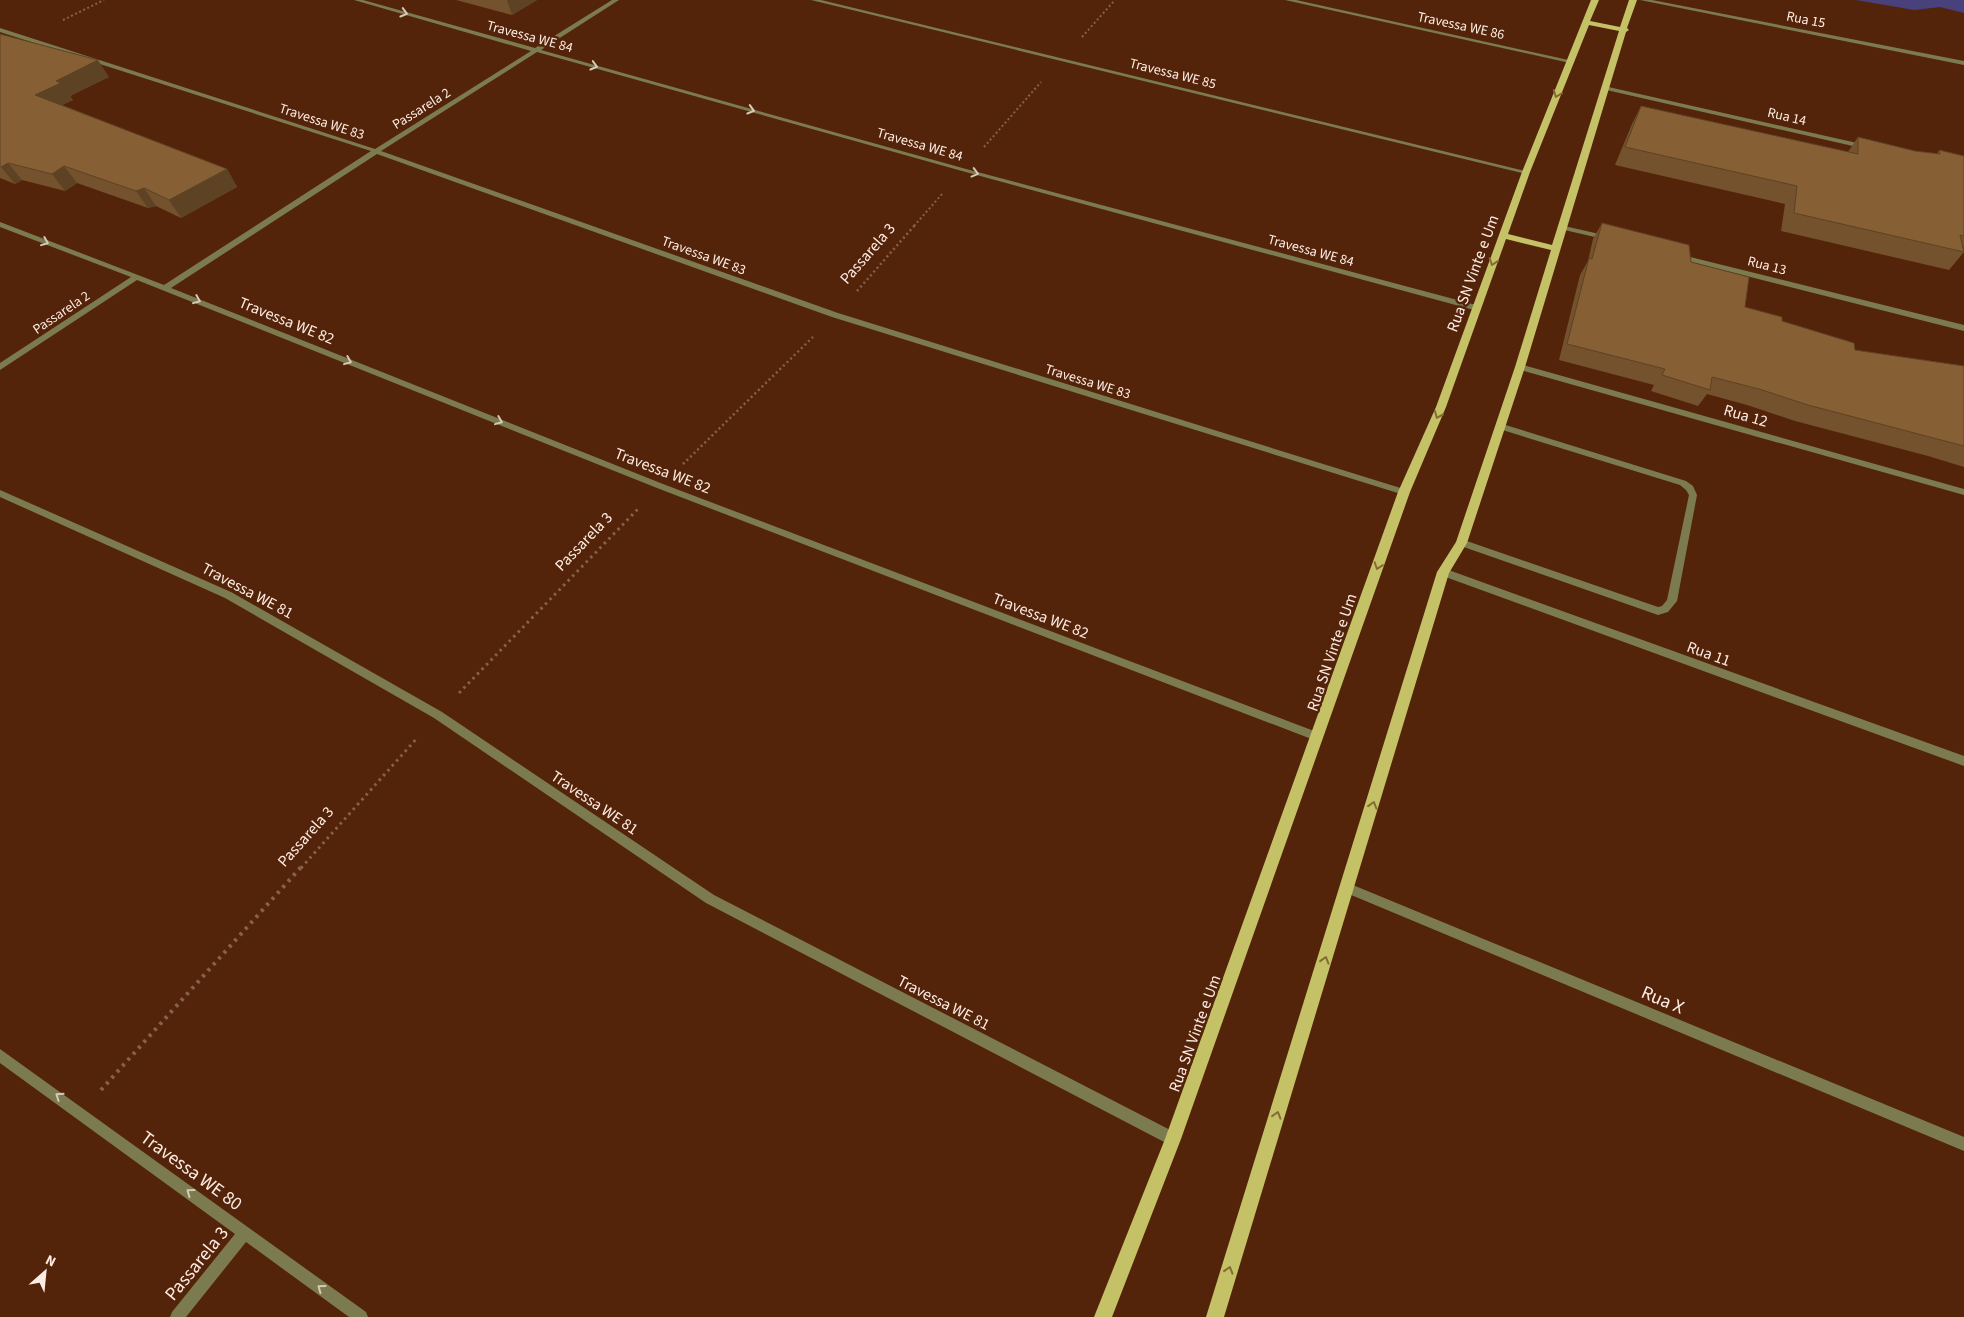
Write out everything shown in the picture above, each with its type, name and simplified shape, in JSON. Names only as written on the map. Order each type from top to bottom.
[{"type":"main road","name":"Rua SN Vinte e Um","points":[[1103,1317],[1173,1139],[1404,492],[1441,407],[1526,172],[1594,0]]},
{"type":"main road","points":[[1214,1317],[1348,888],[1443,572],[1461,543],[1520,367],[1604,88],[1625,30],[1633,0]]},
{"type":"main road","points":[[1586,22],[1625,30]]},
{"type":"main road","points":[[1503,236],[1556,249]]},
{"type":"street","name":"Travessa WE 84","points":[[357,0],[964,170],[1477,308]]},
{"type":"street","name":"Passarela 2","points":[[165,288],[376,151],[616,0]]},
{"type":"street","name":"Travessa WE 85","points":[[814,0],[1526,172]]},
{"type":"street","name":"Travessa WE 86","points":[[1288,0],[1570,61]]},
{"type":"street","name":"Rua 15","points":[[1643,0],[1964,63]]},
{"type":"street","name":"Travessa WE 83","points":[[0,30],[376,151],[835,316],[1404,492]]},
{"type":"street","name":"Rua 14","points":[[1604,88],[1876,149]]},
{"type":"street","name":"Travessa WE 82","points":[[0,224],[660,486],[1318,737]]},
{"type":"street","points":[[1563,227],[1620,241]]},
{"type":"street","name":"Rua 13","points":[[1668,253],[1964,328]]},
{"type":"street","name":"Passarela 2","points":[[0,367],[135,278]]},
{"type":"street","name":"Rua 12","points":[[1520,367],[1964,492]]},
{"type":"street","points":[[1461,543],[1658,610],[1664,609],[1672,601],[1692,495],[1690,488],[1683,482],[1499,426]]},
{"type":"street","name":"Travessa WE 81","points":[[0,492],[228,595],[438,714],[710,899],[1173,1139]]},
{"type":"street","name":"Rua 11","points":[[1443,572],[1964,761]]},
{"type":"street","name":"Rua X","points":[[1348,888],[1964,1144]]},
{"type":"street","name":"Travessa WE 80","points":[[0,1055],[361,1317]]},
{"type":"street","name":"Passarela 3","points":[[177,1317],[245,1233]]},
{"type":"path","name":"Passarela 3","points":[[81,1112],[438,714],[660,486],[835,316],[1115,0]]},
{"type":"shaded area","points":[[1856,0],[1964,0],[1964,13],[1940,7],[1914,10]]},
{"type":"building","points":[[0,34],[98,60],[56,81],[61,83],[35,95],[227,169],[169,200],[144,188],[136,191],[64,166],[52,174],[8,163],[1,167]]},
{"type":"building","points":[[1641,106],[1858,154],[1858,137],[1915,151],[1940,154],[1939,150],[1964,156],[1964,236],[1960,235],[1964,252],[1794,213],[1797,186],[1625,147]]},
{"type":"building","points":[[1602,223],[1689,245],[1691,262],[1749,277],[1745,307],[1782,317],[1782,321],[1854,343],[1855,350],[1964,366],[1964,446],[1808,405],[1759,389],[1712,377],[1710,390],[1662,375],[1665,369],[1567,344],[1589,258],[1592,259]]}]
